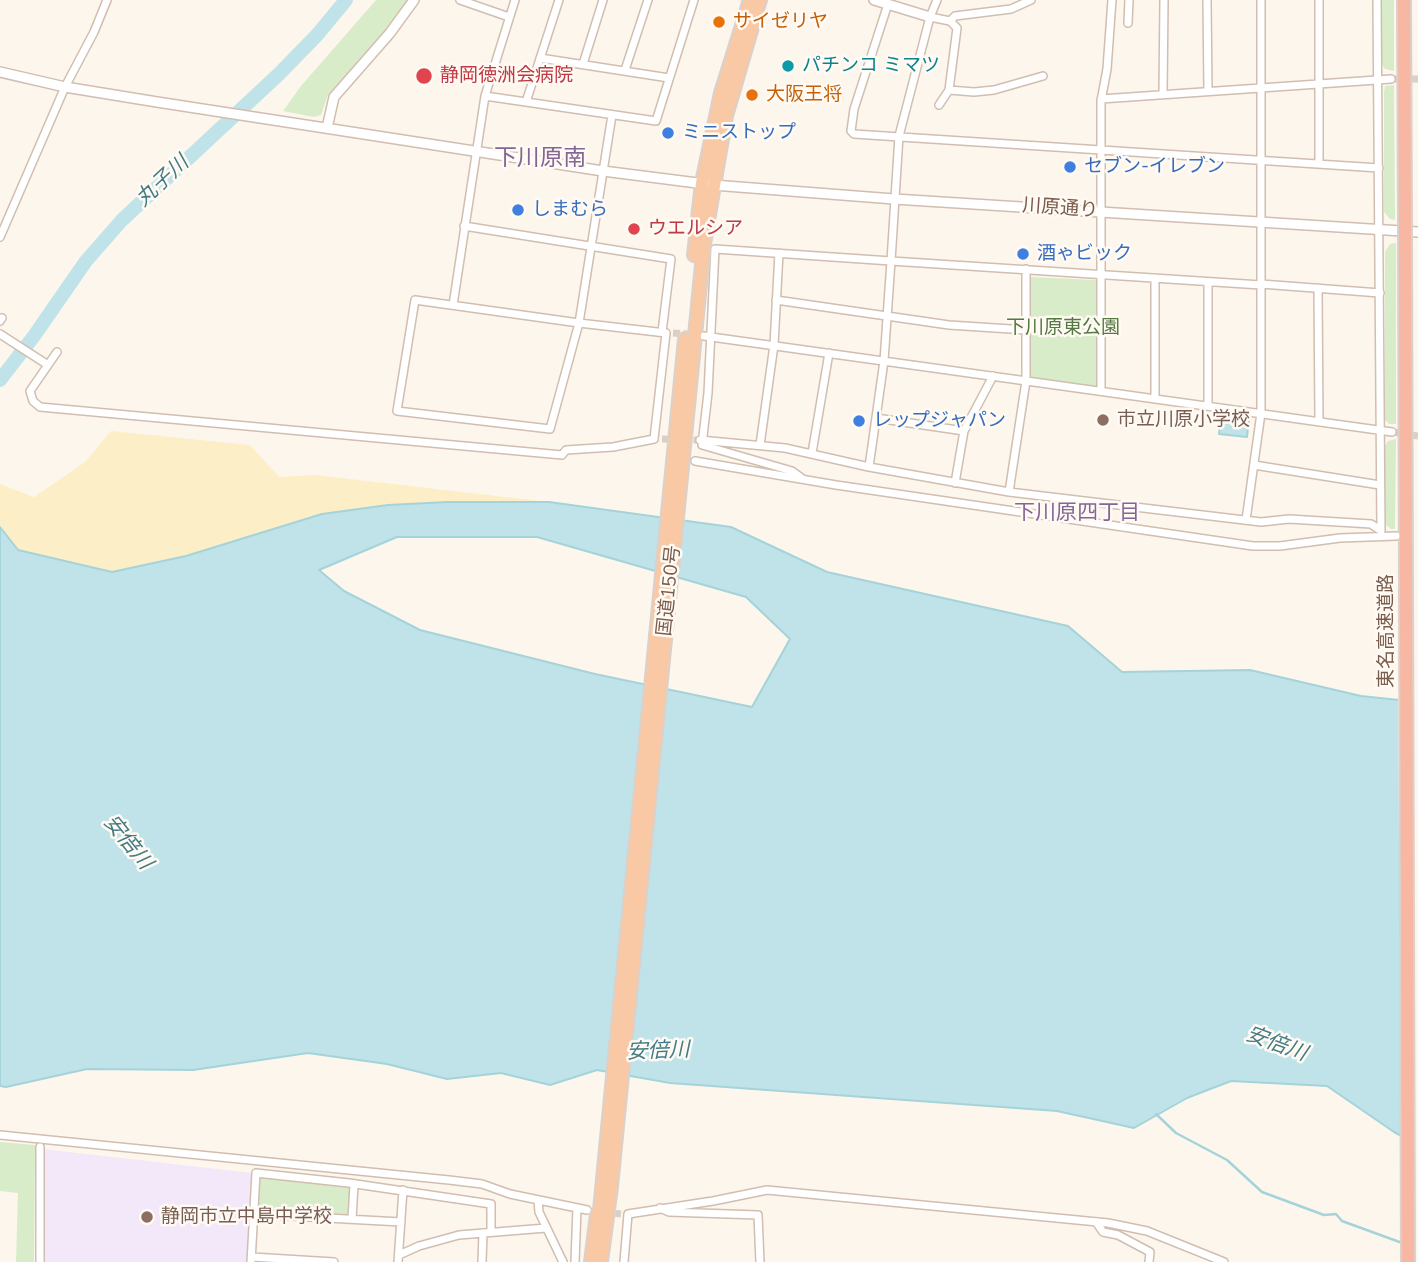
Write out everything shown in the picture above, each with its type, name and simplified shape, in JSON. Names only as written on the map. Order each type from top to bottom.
[{"type":"highway","name":"国道150号","points":[[601,1262],[606,1186],[677,465],[708,184],[721,93],[750,0]]},
{"type":"highway","name":"国道150号","points":[[708,184],[760,0]]},
{"type":"highway","name":"東名高速道路","points":[[1404,0],[1408,1262]]},
{"type":"highway","name":"国道150号","points":[[593,1262],[606,1186]]},
{"type":"highway","name":"国道150号","points":[[606,1186],[607,1262]]},
{"type":"street","points":[[0,237],[65,87],[94,32],[107,0]]},
{"type":"street","points":[[327,128],[334,97],[390,33],[414,0]]},
{"type":"street","points":[[453,305],[485,96],[515,0]]},
{"type":"street","points":[[526,102],[559,0]]},
{"type":"street","points":[[583,64],[603,0]]},
{"type":"street","points":[[625,70],[648,0]]},
{"type":"street","points":[[485,96],[656,121],[694,0]]},
{"type":"street","points":[[874,0],[950,21],[955,25],[957,31],[949,90],[939,105]]},
{"type":"street","points":[[869,467],[884,361],[899,136],[930,17],[937,0]]},
{"type":"street","points":[[950,21],[955,16],[1011,9],[1031,0]]},
{"type":"street","points":[[1101,391],[1101,99],[1107,68],[1112,0]]},
{"type":"street","points":[[1128,23],[1129,0]]},
{"type":"street","points":[[1163,94],[1164,0]]},
{"type":"street","points":[[1207,0],[1208,91]]},
{"type":"street","points":[[1246,520],[1261,413],[1261,0]]},
{"type":"street","points":[[1319,0],[1319,164]]},
{"type":"street","points":[[1377,0],[1382,533]]},
{"type":"street","points":[[466,1],[509,17]]},
{"type":"street","points":[[888,4],[854,109],[851,131],[854,134],[1379,168]]},
{"type":"street","points":[[540,58],[669,78]]},
{"type":"street","name":"川原通り","points":[[0,72],[65,87],[202,109],[603,171],[708,184],[894,199],[1418,232]]},
{"type":"street","points":[[949,90],[994,90],[1043,76]]},
{"type":"street","points":[[1101,99],[1391,79]]},
{"type":"street","points":[[612,114],[579,323],[550,429],[397,411],[415,300],[579,323],[667,333]]},
{"type":"street","points":[[57,352],[44,363],[30,391],[33,401],[40,407],[562,455],[566,450],[613,447],[658,439],[671,259],[464,226]]},
{"type":"street","points":[[699,440],[708,393],[707,336],[715,249],[1380,293]]},
{"type":"street","points":[[760,445],[774,345],[779,253]]},
{"type":"street","points":[[1009,492],[1026,381],[1026,270]]},
{"type":"street","points":[[1155,278],[1155,398]]},
{"type":"street","points":[[1208,282],[1209,406]]},
{"type":"street","points":[[1318,288],[1319,422]]},
{"type":"street","points":[[776,300],[949,325],[1026,330]]},
{"type":"street","points":[[1,335],[44,363]]},
{"type":"street","points":[[707,336],[1392,432]]},
{"type":"street","points":[[812,453],[829,353]]},
{"type":"street","points":[[955,483],[964,431],[993,376]]},
{"type":"street","points":[[876,418],[964,431]]},
{"type":"street","points":[[699,440],[812,453],[869,467],[1009,492],[1246,520],[1371,524],[1382,533]]},
{"type":"street","points":[[699,440],[702,444],[792,471],[803,479]]},
{"type":"street","points":[[695,461],[1253,546],[1280,546],[1382,533],[1396,536]]},
{"type":"street","points":[[1254,465],[1380,485]]},
{"type":"street","points":[[0,1135],[482,1184],[587,1210]]},
{"type":"street","points":[[40,1147],[40,1262]]},
{"type":"street","points":[[334,1262],[252,1260],[256,1174],[403,1190],[491,1204],[482,1262]]},
{"type":"street","points":[[352,1219],[354,1185]]},
{"type":"street","points":[[398,1259],[403,1190]]},
{"type":"street","points":[[624,1262],[624,1214],[767,1190],[1096,1222],[1147,1231],[1224,1262]]},
{"type":"street","points":[[538,1200],[537,1206],[563,1262]]},
{"type":"street","points":[[575,1262],[577,1208]]},
{"type":"street","points":[[659,1208],[669,1212],[758,1215],[760,1262]]},
{"type":"street","points":[[254,1214],[401,1222]]},
{"type":"street","points":[[1096,1222],[1103,1232],[1118,1235],[1150,1252],[1149,1262]]},
{"type":"street","points":[[398,1259],[419,1246],[446,1239],[487,1232],[546,1228]]},
{"type":"shaded area","name":"静岡市立中島中学校","points":[[43,1149],[252,1173],[247,1262],[44,1262]]},
{"type":"green space","points":[[376,0],[409,0],[328,95],[321,115],[314,117],[283,111],[301,86]]},
{"type":"green space","points":[[1382,0],[1394,0],[1394,71],[1385,69],[1382,64]]},
{"type":"green space","points":[[1394,85],[1395,220],[1390,219],[1384,212],[1384,92],[1385,86]]},
{"type":"green space","points":[[1396,243],[1396,424],[1389,424],[1385,420],[1385,252],[1390,244]]},
{"type":"green space","name":"下川原東公園","points":[[1031,277],[1096,280],[1097,387],[1033,379],[1030,376]]},
{"type":"green space","points":[[1396,439],[1395,529],[1391,529],[1384,523],[1385,446],[1388,441]]},
{"type":"green space","points":[[0,1142],[35,1145],[34,1262],[16,1262],[18,1193],[0,1191]]},
{"type":"green space","points":[[262,1177],[349,1185],[350,1213],[347,1216],[261,1211],[258,1208]]},
{"type":"sand","points":[[111,431],[250,445],[279,477],[315,475],[549,502],[388,505],[322,514],[186,556],[112,572],[18,550],[0,527],[0,484],[34,497],[85,462]]},
{"type":"water","points":[[1221,416],[1249,420],[1247,437],[1219,434]]},
{"type":"water","name":"安倍川","points":[[549,502],[731,527],[827,572],[1068,626],[1122,672],[1250,670],[1361,696],[1418,702],[1418,1145],[1394,1132],[1327,1086],[1231,1081],[1187,1098],[1134,1128],[1057,1111],[670,1083],[597,1070],[550,1085],[501,1073],[447,1079],[387,1064],[308,1053],[193,1070],[87,1069],[6,1087],[0,1086],[0,527],[18,550],[112,572],[186,556],[322,514],[388,505]],"holes":[[[397,537],[537,537],[746,597],[790,639],[752,707],[595,674],[420,630],[344,591],[319,570]]]},
{"type":"pier","points":[[1398,697],[1418,699],[1418,1148],[1401,1140]]},
{"type":"waterway","name":"丸子川","points":[[0,380],[86,261],[122,220],[279,74],[346,0]]},
{"type":"waterway","points":[[1156,1114],[1176,1133],[1227,1160],[1262,1192],[1324,1215],[1336,1214],[1342,1221],[1405,1244]]},
{"type":"tunnel","points":[[1391,79],[1418,79]]},
{"type":"tunnel","points":[[673,333],[689,334]]},
{"type":"tunnel","points":[[1392,432],[1418,436]]},
{"type":"tunnel","points":[[662,439],[697,440]]},
{"type":"tunnel","points":[[605,1212],[621,1214]]},
{"type":"place","name":"サイゼリヤ","points":[[719,22]]},
{"type":"place","name":"パチンコ ミマツ","points":[[788,66]]},
{"type":"place","name":"静岡徳洲会病院","points":[[424,76]]},
{"type":"place","name":"大阪王将","points":[[752,95]]},
{"type":"place","name":"ミニストップ","points":[[668,133]]},
{"type":"place","name":"セブン-イレブン","points":[[1070,167]]},
{"type":"place","name":"しまむら","points":[[518,210]]},
{"type":"place","name":"ウエルシア","points":[[634,229]]},
{"type":"place","name":"酒ゃビック","points":[[1023,254]]},
{"type":"place","name":"市立川原小学校","points":[[1103,420]]},
{"type":"place","name":"レップジャパン","points":[[859,421]]},
{"type":"place","name":"静岡市立中島中学校","points":[[147,1217]]},
{"type":"district","name":"下川原南","points":[[540,159]]},
{"type":"district","name":"下川原四丁目","points":[[1077,514]]}]
